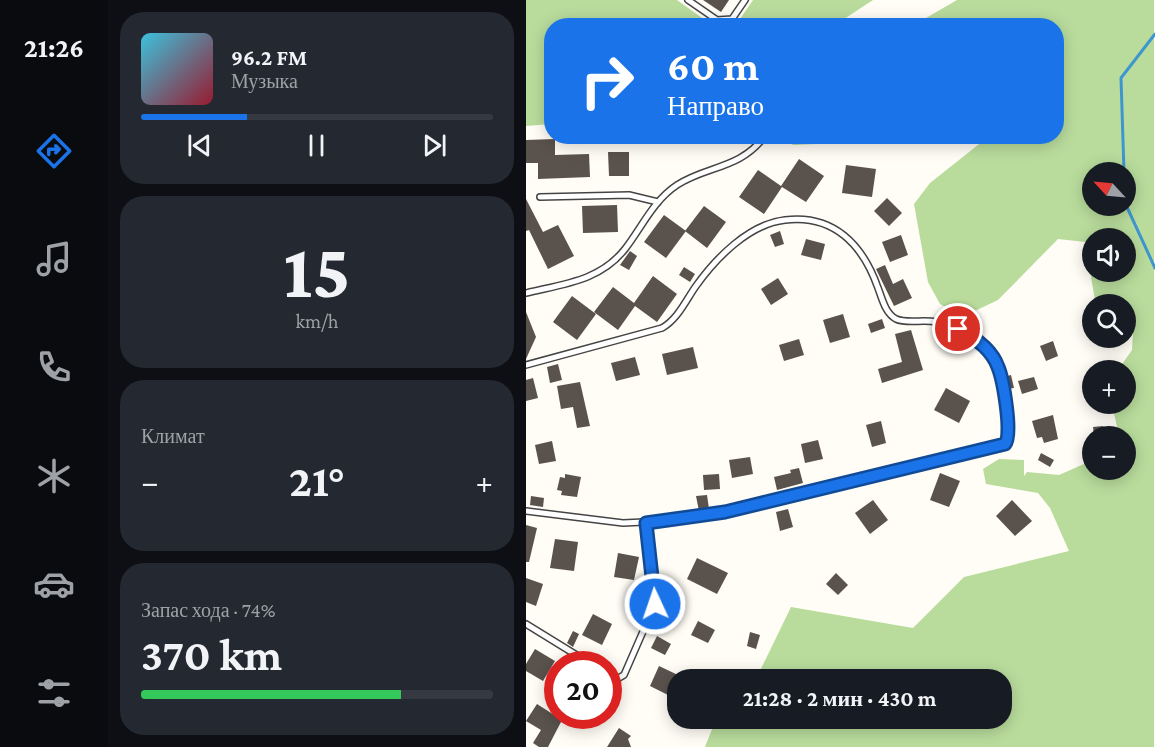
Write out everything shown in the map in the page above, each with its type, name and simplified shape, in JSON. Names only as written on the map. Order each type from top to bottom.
[{"type":"lane","points":[[688,0],[714,18]]},
{"type":"lane","points":[[733,18],[745,0]]},
{"type":"lane","points":[[526,293],[571,284],[601,271],[626,248],[658,202],[686,180],[723,168],[743,157],[757,144]]},
{"type":"lane","points":[[540,197],[629,195],[658,202]]},
{"type":"lane","points":[[526,365],[666,326],[710,269],[737,243],[764,224],[790,219],[822,222],[841,231],[852,240],[869,264],[885,307],[892,317],[907,321],[932,321],[958,329],[985,348],[999,367],[1010,432],[1008,441],[1002,446],[715,514],[646,523],[614,523],[526,511]]},
{"type":"lane","points":[[622,676],[625,675],[653,611],[655,588],[646,523]]},
{"type":"lane","points":[[526,624],[570,651]]},
{"type":"green space","points":[[526,0],[677,0],[702,18],[544,18],[544,125],[526,126]]},
{"type":"green space","points":[[753,0],[873,0],[846,18],[741,18]]},
{"type":"green space","points":[[957,0],[1154,0],[1154,747],[705,747],[712,729],[1012,729],[1012,669],[761,669],[791,607],[913,628],[964,577],[1069,551],[1050,508],[1038,493],[986,484],[983,469],[999,459],[1024,460],[1024,476],[1027,472],[1059,475],[1082,465],[1082,480],[1136,480],[1136,426],[1117,426],[1114,414],[1136,414],[1136,360],[1125,360],[1132,348],[1136,348],[1136,294],[1094,294],[1092,282],[1136,282],[1136,228],[1082,228],[1082,242],[1058,239],[998,300],[962,317],[940,304],[928,282],[914,204],[930,183],[979,144],[1064,144],[1064,18],[926,18]]},
{"type":"building","points":[[703,0],[729,0],[721,12]]},
{"type":"building","points":[[544,139],[544,144],[555,144],[555,155],[589,154],[590,177],[538,179],[538,163],[526,163],[526,140]]},
{"type":"building","points":[[608,152],[629,152],[629,176],[609,176]]},
{"type":"building","points":[[799,159],[824,176],[806,202],[782,187],[764,214],[739,197],[758,170],[781,186]]},
{"type":"building","points":[[846,165],[876,169],[872,197],[842,193]]},
{"type":"building","points":[[887,198],[902,213],[889,226],[874,211]]},
{"type":"building","points":[[526,199],[543,232],[558,225],[574,256],[548,269],[529,230],[526,231]]},
{"type":"building","points":[[617,205],[618,232],[583,233],[582,206]]},
{"type":"building","points":[[704,206],[726,222],[707,248],[685,231]]},
{"type":"building","points":[[664,215],[686,231],[666,258],[644,242]]},
{"type":"building","points":[[780,231],[784,244],[775,247],[770,235]]},
{"type":"building","points":[[901,235],[908,255],[890,262],[882,242]]},
{"type":"building","points":[[806,239],[825,244],[821,260],[801,255]]},
{"type":"building","points":[[630,251],[637,256],[629,270],[620,265]]},
{"type":"building","points":[[885,265],[893,284],[903,279],[912,298],[894,306],[876,269]]},
{"type":"building","points":[[684,267],[695,274],[690,282],[679,275]]},
{"type":"building","points":[[653,276],[677,294],[657,322],[635,306],[618,330],[594,312],[613,287],[634,303]]},
{"type":"building","points":[[778,278],[788,294],[771,305],[761,289]]},
{"type":"building","points":[[572,296],[596,314],[577,340],[553,322]]},
{"type":"building","points":[[526,312],[536,337],[526,359]]},
{"type":"building","points":[[843,314],[850,337],[830,343],[823,320]]},
{"type":"building","points":[[882,319],[885,328],[871,333],[868,324]]},
{"type":"building","points":[[911,330],[923,370],[882,383],[878,369],[902,362],[895,334]]},
{"type":"building","points":[[799,339],[804,355],[784,361],[779,345]]},
{"type":"building","points":[[1053,341],[1058,356],[1046,361],[1040,346]]},
{"type":"building","points":[[693,347],[698,368],[667,375],[662,354]]},
{"type":"building","points":[[635,357],[640,375],[616,381],[611,363]]},
{"type":"building","points":[[558,364],[562,380],[550,383],[547,367]]},
{"type":"building","points":[[1011,375],[1014,388],[1007,389],[1004,377]]},
{"type":"building","points":[[1034,377],[1038,389],[1022,394],[1018,381]]},
{"type":"building","points":[[533,378],[538,398],[526,401],[526,380]]},
{"type":"building","points":[[580,382],[590,426],[577,428],[573,407],[561,409],[557,386]]},
{"type":"building","points":[[946,388],[970,401],[959,423],[934,410]]},
{"type":"building","points":[[1053,415],[1058,439],[1044,443],[1042,437],[1037,438],[1032,421]]},
{"type":"building","points":[[881,421],[886,443],[872,447],[866,425]]},
{"type":"building","points":[[818,440],[823,459],[805,463],[801,444]]},
{"type":"building","points":[[552,441],[556,461],[539,464],[535,445]]},
{"type":"building","points":[[1041,453],[1054,460],[1050,467],[1038,460]]},
{"type":"building","points":[[750,457],[753,474],[732,478],[729,460]]},
{"type":"building","points":[[799,468],[803,483],[777,490],[774,477],[791,473],[790,470]]},
{"type":"building","points":[[940,473],[960,481],[949,507],[930,500]]},
{"type":"building","points":[[565,474],[581,477],[577,497],[561,495],[562,491],[557,490],[560,477],[565,478]]},
{"type":"building","points":[[719,474],[720,489],[704,490],[703,475]]},
{"type":"building","points":[[707,495],[709,509],[699,511],[696,496]]},
{"type":"building","points":[[531,496],[544,498],[543,507],[530,505]]},
{"type":"building","points":[[873,500],[888,520],[870,534],[855,513]]},
{"type":"building","points":[[1012,500],[1032,521],[1015,536],[996,516]]},
{"type":"building","points":[[788,509],[793,527],[780,531],[776,512]]},
{"type":"building","points":[[526,525],[537,528],[529,562],[526,562]]},
{"type":"building","points":[[555,539],[578,542],[574,571],[550,568]]},
{"type":"building","points":[[618,553],[639,557],[634,580],[614,577]]},
{"type":"building","points":[[697,558],[728,573],[717,594],[687,579]]},
{"type":"building","points":[[836,573],[848,585],[838,595],[826,584]]},
{"type":"building","points":[[526,578],[543,584],[536,606],[526,602]]},
{"type":"building","points":[[593,614],[612,624],[602,645],[582,635]]},
{"type":"building","points":[[698,621],[715,630],[708,643],[691,635]]},
{"type":"building","points":[[573,631],[579,634],[573,647],[567,643]]},
{"type":"building","points":[[750,632],[760,635],[756,649],[747,646]]},
{"type":"building","points":[[657,636],[671,644],[665,655],[651,648]]},
{"type":"building","points":[[535,649],[544,654],[543,681],[526,671],[526,664]]},
{"type":"building","points":[[659,666],[667,670],[667,694],[650,686]]},
{"type":"building","points":[[537,704],[544,708],[544,729],[557,729],[548,747],[539,747],[533,743],[541,730],[526,721]]},
{"type":"building","points":[[618,729],[631,736],[628,739],[631,747],[607,747]]},
{"type":"waterway","points":[[1124,162],[1121,78],[1155,34]]},
{"type":"waterway","points":[[1131,216],[1155,268]]},
{"type":"route","points":[[655,604],[646,523],[704,517],[1005,444],[1010,432],[999,367],[985,348],[958,329]]}]
